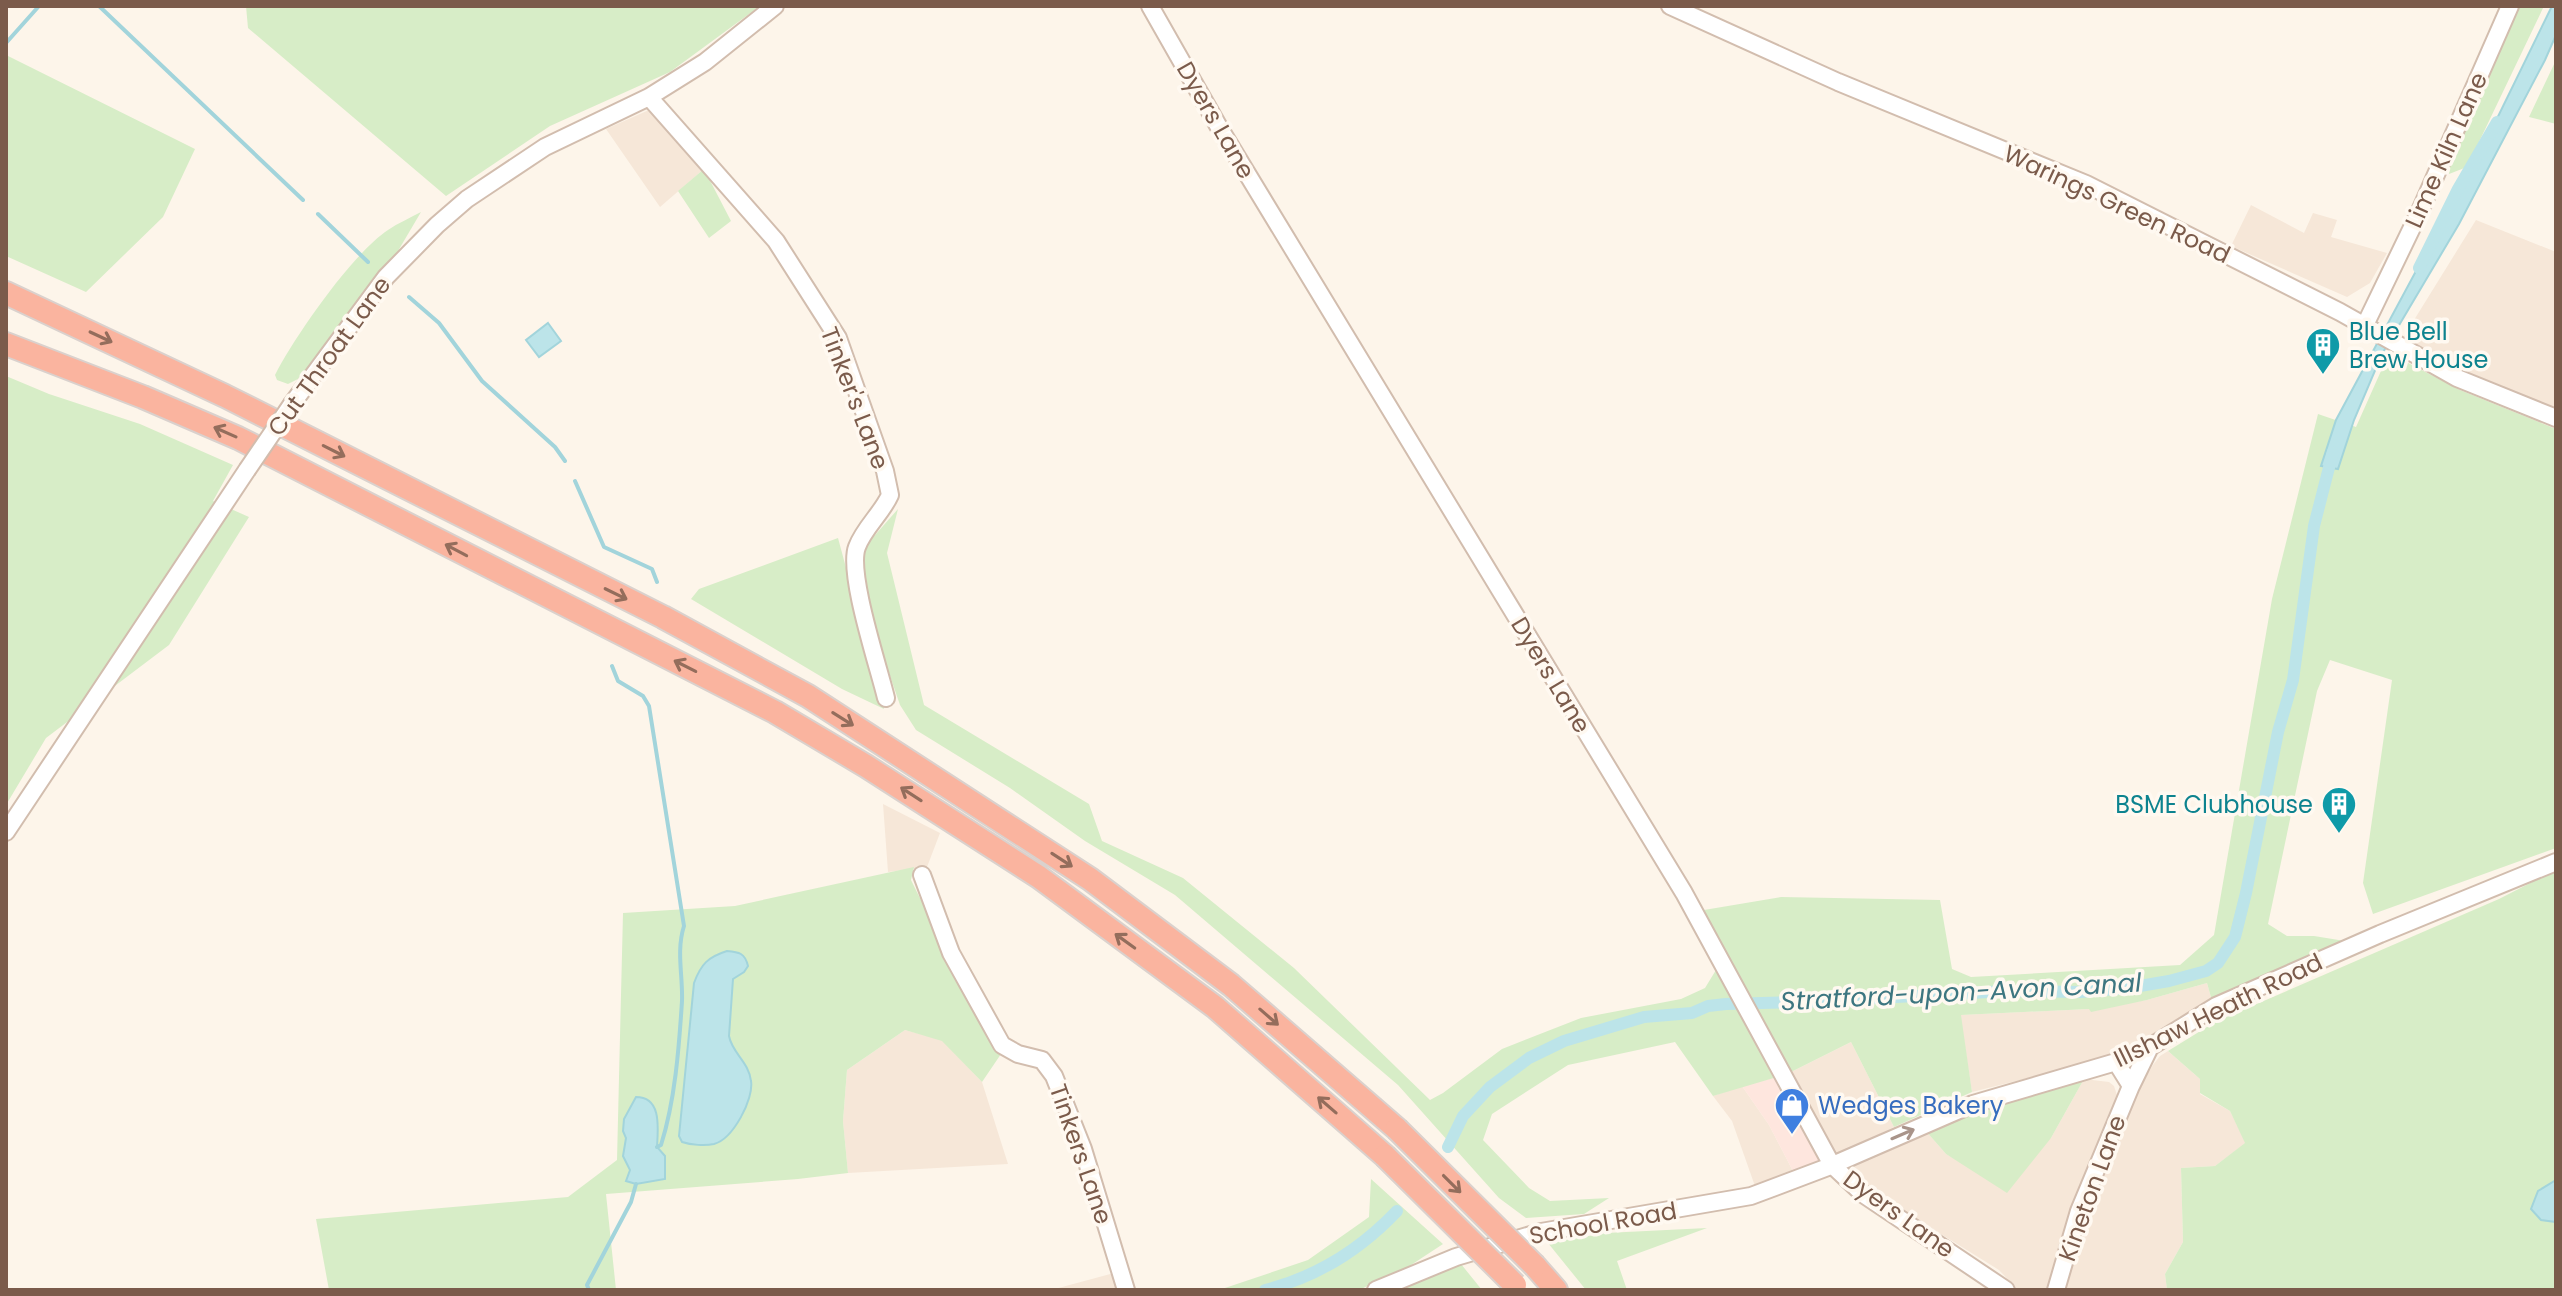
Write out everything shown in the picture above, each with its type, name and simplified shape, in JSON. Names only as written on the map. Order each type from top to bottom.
[{"type":"highway","points":[[6,291],[225,396],[663,617],[808,696],[1090,879],[1231,985],[1397,1129],[1556,1290]]},
{"type":"highway","points":[[6,344],[238,438],[788,719],[866,766],[1039,877],[1215,1007],[1385,1156],[1517,1288]]},
{"type":"street","name":"Cut Throat Lane","points":[[6,832],[292,404],[386,277],[467,199],[545,147],[649,97],[705,62],[775,6]]},
{"type":"street","name":"Dyers Lane","points":[[1150,6],[1220,129],[1684,893],[1832,1165],[1863,1194],[2006,1290]]},
{"type":"street","name":"Warings Green Road","points":[[1670,6],[1851,87],[2086,184],[2340,312],[2457,378],[2556,418]]},
{"type":"street","name":"Lime Kiln Lane","points":[[2370,329],[2379,292],[2420,211],[2510,6]]},
{"type":"street","name":"Tinker's Lane","points":[[649,97],[776,241],[838,338],[885,471],[890,495],[860,542],[855,560],[886,698]]},
{"type":"street","points":[[2340,312],[2362,305],[2379,292]]},
{"type":"street","name":"Illshaw Heath Road","points":[[1832,1165],[1973,1104],[2116,1062],[2150,1047],[2225,1003],[2380,934],[2556,862]]},
{"type":"street","name":"Tinkers Lane","points":[[922,875],[951,953],[1002,1045],[1018,1054],[1042,1060],[1054,1076],[1083,1149],[1126,1290]]},
{"type":"street","name":"Kineton Lane","points":[[2056,1290],[2082,1202],[2150,1047]]},
{"type":"street","name":"Kineton Lane","points":[[2116,1062],[2131,1086]]},
{"type":"street","name":"School Road","points":[[1376,1290],[1456,1257],[1541,1232],[1751,1196],[1832,1165]]},
{"type":"shaded area","points":[[649,110],[704,169],[660,207],[606,129]]},
{"type":"shaded area","points":[[2251,205],[2304,233],[2313,213],[2337,220],[2331,237],[2387,253],[2370,283],[2347,297],[2231,246]]},
{"type":"shaded area","points":[[2476,220],[2556,252],[2556,408],[2401,341]]},
{"type":"shaded area","points":[[883,804],[940,833],[927,867],[888,872]]},
{"type":"shaded area","points":[[2207,983],[2212,1001],[2150,1038],[2107,1058],[1972,1092],[1960,1015],[2089,1009],[2147,1000]]},
{"type":"shaded area","points":[[905,1030],[942,1040],[982,1082],[1008,1164],[848,1173],[843,1121],[847,1070]]},
{"type":"shaded area","points":[[1851,1042],[1894,1127],[1836,1153],[1787,1074]]},
{"type":"shaded area","points":[[2168,1051],[2200,1079],[2200,1094],[2230,1111],[2246,1143],[2215,1166],[2181,1168],[2183,1242],[2165,1274],[2167,1290],[2065,1290],[2089,1206],[2131,1103],[2153,1065]]},
{"type":"shaded area","points":[[1777,1077],[1826,1161],[1795,1175],[1769,1125],[1742,1086]]},
{"type":"shaded area","points":[[2084,1079],[2109,1082],[2118,1098],[2050,1290],[2018,1290],[1999,1270],[1904,1211],[1849,1172],[1849,1166],[1925,1130],[1946,1154],[1974,1170],[2051,1138]]},
{"type":"shaded area","points":[[1742,1086],[1769,1125],[1795,1175],[1756,1189],[1732,1121],[1713,1096]]},
{"type":"shaded area","points":[[1114,1273],[1119,1290],[1051,1290]]},
{"type":"green space","points":[[246,6],[760,6],[670,72],[550,126],[446,196],[248,28]]},
{"type":"green space","points":[[2519,6],[2544,6],[2467,167],[2449,174],[2451,156]]},
{"type":"green space","points":[[6,55],[195,149],[163,217],[86,292],[6,256]]},
{"type":"green space","points":[[2556,60],[2556,124],[2529,117]]},
{"type":"green space","points":[[704,169],[731,221],[709,238],[678,191]]},
{"type":"green space","points":[[421,212],[398,251],[300,378],[288,384],[277,380],[275,375],[296,339],[358,257],[392,227]]},
{"type":"green space","points":[[2389,353],[2460,390],[2556,429],[2556,848],[2373,914],[2363,883],[2392,680],[2330,660],[2317,691],[2268,924],[2287,936],[2314,936],[2351,942],[2212,1001],[2207,983],[2091,1012],[2089,1009],[1961,1015],[1972,1092],[1894,1127],[1851,1042],[1787,1074],[1704,910],[1781,897],[1940,900],[1952,969],[1971,977],[2180,965],[2214,935],[2272,599],[2318,414],[2356,427]]},
{"type":"green space","points":[[6,376],[49,394],[140,424],[233,465],[213,501],[249,517],[169,645],[46,738],[6,805]]},
{"type":"green space","points":[[898,509],[887,553],[924,705],[1089,804],[1102,841],[1183,878],[1294,968],[1430,1100],[1502,1049],[1581,1018],[1681,999],[1705,988],[1716,970],[1777,1077],[1713,1096],[1675,1042],[1568,1065],[1492,1114],[1483,1140],[1529,1188],[1550,1201],[1609,1198],[1584,1214],[1526,1218],[1499,1198],[1398,1085],[1175,895],[1085,841],[1010,788],[916,730],[900,705],[862,594],[861,551]]},
{"type":"green space","points":[[838,538],[884,709],[842,689],[691,599],[699,589]]},
{"type":"green space","points":[[914,867],[911,880],[989,1038],[1001,1054],[982,1082],[942,1041],[905,1030],[847,1070],[843,1121],[848,1173],[606,1194],[616,1290],[329,1290],[316,1219],[568,1197],[617,1160],[623,913],[735,906]]},
{"type":"green space","points":[[2556,870],[2556,1290],[2167,1290],[2165,1274],[2183,1242],[2181,1168],[2215,1166],[2245,1143],[2230,1111],[2200,1093],[2200,1079],[2168,1051],[2215,1022],[2499,899]]},
{"type":"green space","points":[[2084,1079],[2051,1138],[2007,1193],[1946,1154],[1925,1130],[1974,1111]]},
{"type":"green space","points":[[1371,1179],[1443,1244],[1408,1267],[1359,1290],[1219,1290],[1308,1260],[1369,1217]]},
{"type":"green space","points":[[1707,1228],[1617,1261],[1627,1290],[1586,1290],[1548,1243],[1606,1233]]},
{"type":"green space","points":[[1461,1264],[1482,1290],[1391,1290]]},
{"type":"water","points":[[2552,6],[2556,6],[2556,35],[2545,60],[2459,224],[2382,354],[2354,420],[2338,469],[2321,466],[2336,420],[2488,137]]},
{"type":"water","points":[[548,323],[561,341],[539,357],[526,340]]},
{"type":"water","points":[[727,951],[741,954],[748,966],[733,979],[729,1036],[750,1074],[751,1089],[746,1108],[728,1135],[714,1144],[690,1144],[682,1142],[679,1136],[694,983],[706,962]]},
{"type":"water","points":[[636,1097],[650,1102],[657,1115],[657,1147],[665,1156],[665,1179],[636,1184],[626,1181],[630,1170],[623,1156],[626,1138],[623,1131],[624,1119]]},
{"type":"water","points":[[2556,1180],[2556,1222],[2541,1220],[2531,1209],[2538,1191]]},
{"type":"waterway","points":[[6,43],[39,6]]},
{"type":"waterway","points":[[99,6],[303,200]]},
{"type":"waterway","name":"Stratford-upon-Avon Canal","points":[[2419,268],[2458,189],[2497,122]]},
{"type":"waterway","points":[[318,214],[368,262]]},
{"type":"waterway","points":[[409,297],[439,323],[482,381],[555,447],[565,461]]},
{"type":"waterway","name":"Stratford-upon-Avon Canal","points":[[1448,1147],[1463,1116],[1490,1087],[1529,1058],[1564,1041],[1644,1017],[1692,1013],[1708,1006],[1726,1004],[2128,988],[2206,971],[2218,963],[2235,937],[2246,893],[2278,732],[2293,680],[2314,526],[2333,452]]},
{"type":"waterway","points":[[575,481],[604,547],[652,569],[657,582]]},
{"type":"waterway","points":[[612,666],[618,681],[643,696],[649,706],[684,926],[680,945],[682,1001],[676,1074],[666,1128],[661,1145],[657,1147]]},
{"type":"waterway","points":[[589,1290],[587,1285],[631,1202],[636,1184]]},
{"type":"waterway","name":"Stratford-upon-Avon Canal","points":[[1265,1290],[1302,1278],[1337,1260],[1368,1238],[1397,1211]]},
{"type":"place","name":"Blue Bell Brew House","points":[[2323,376]]},
{"type":"place","name":"BSME Clubhouse","points":[[2339,835]]},
{"type":"place","name":"Wedges Bakery","points":[[1792,1136]]}]
